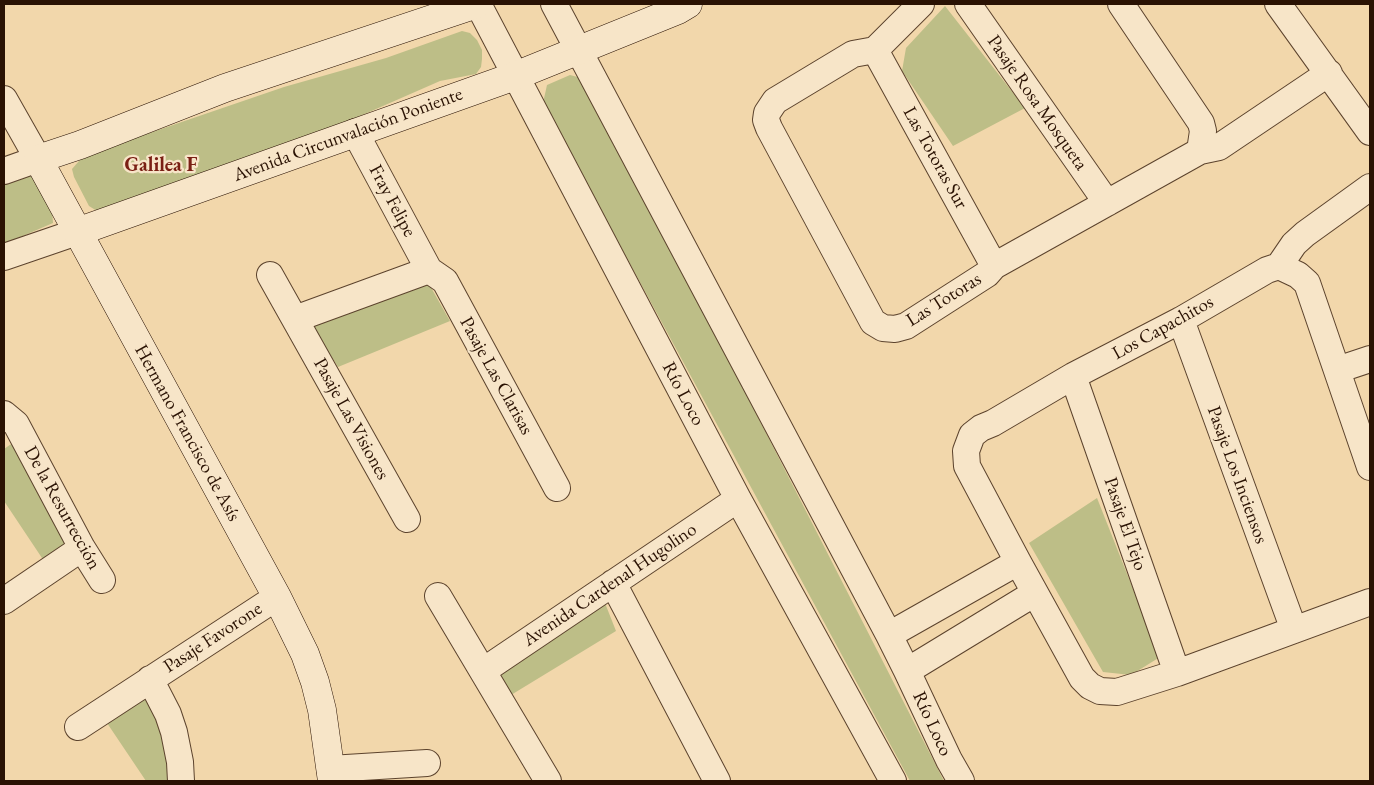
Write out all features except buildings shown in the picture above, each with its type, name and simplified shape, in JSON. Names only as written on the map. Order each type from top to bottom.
[{"type":"street","name":"Río Loco","points":[[478,4],[738,500],[893,781]]},
{"type":"street","points":[[4,170],[80,145],[225,88],[478,4]]},
{"type":"street","name":"Río Loco","points":[[554,4],[889,635],[961,781]]},
{"type":"street","name":"Avenida Circunvalación Poniente","points":[[4,257],[515,76],[678,10],[688,4]]},
{"type":"street","points":[[875,50],[921,4]]},
{"type":"street","name":"Pasaje Rosa Mosqueta","points":[[968,4],[1107,202]]},
{"type":"street","points":[[1121,4],[1201,123],[1203,131],[1200,151]]},
{"type":"street","points":[[1278,4],[1370,132]]},
{"type":"street","name":"Las Totoras","points":[[875,50],[853,54],[775,101],[766,113],[766,120],[873,322],[883,328],[895,329],[906,326],[987,274],[994,266],[1107,202],[1200,151],[1219,146],[1329,74]]},
{"type":"street","name":"Las Totoras Sur","points":[[875,50],[994,266]]},
{"type":"street","name":"Hermano Francisco de Asís","points":[[4,98],[277,597],[305,654],[322,710],[331,775]]},
{"type":"street","name":"Fray Felipe","points":[[355,132],[429,270]]},
{"type":"street","points":[[1370,187],[1305,234],[1294,244],[1279,266],[1298,275],[1307,283],[1370,467]]},
{"type":"street","name":"Los Capachitos","points":[[1279,266],[1267,270],[1181,320],[1074,376],[981,428],[972,435],[966,451],[967,466],[1082,678],[1090,686],[1100,691],[1117,692],[1370,602]]},
{"type":"street","points":[[295,319],[429,270]]},
{"type":"street","name":"Pasaje Las Clarisas","points":[[429,270],[444,281],[557,488]]},
{"type":"street","name":"Pasaje Las Visiones","points":[[270,275],[407,519]]},
{"type":"street","name":"Pasaje Los Inciensos","points":[[1181,320],[1294,630]]},
{"type":"street","points":[[1337,370],[1370,359]]},
{"type":"street","name":"Pasaje El Tejo","points":[[1074,376],[1177,672]]},
{"type":"street","name":"De la Resurrección","points":[[8,423],[102,580]]},
{"type":"street","name":"Avenida Cardenal Hugolino","points":[[483,671],[738,500]]},
{"type":"street","points":[[4,601],[82,548]]},
{"type":"street","points":[[889,635],[1018,562]]},
{"type":"street","points":[[613,583],[717,781]]},
{"type":"street","points":[[907,671],[1035,593]]},
{"type":"street","points":[[438,596],[548,781]]},
{"type":"street","name":"Pasaje Favorone","points":[[78,727],[277,597]]},
{"type":"street","name":"Pasaje Favorone","points":[[150,679],[173,727],[179,756],[181,781]]},
{"type":"street","points":[[331,775],[427,763]]},
{"type":"green space","points":[[945,6],[1025,108],[953,146],[902,71],[906,48]]},
{"type":"green space","points":[[462,31],[470,33],[477,40],[482,50],[481,67],[476,74],[440,81],[310,138],[97,211],[89,206],[74,177],[72,169],[88,154],[284,87],[386,58]]},
{"type":"green space","points":[[570,75],[585,79],[944,781],[910,781],[543,103],[547,85]]},
{"type":"green space","points":[[32,175],[52,209],[53,223],[4,244],[4,185]]},
{"type":"green space","points":[[429,284],[450,321],[338,367],[312,326]]},
{"type":"green space","points":[[17,440],[66,545],[46,564],[4,501],[4,449]]},
{"type":"green space","points":[[1097,498],[1160,657],[1131,675],[1103,672],[1029,543]]},
{"type":"green space","points":[[603,598],[616,631],[511,695],[498,673]]},
{"type":"green space","points":[[148,694],[164,745],[172,781],[146,781],[107,723]]},
{"type":"district","name":"Galilea F","points":[[161,166]]}]
